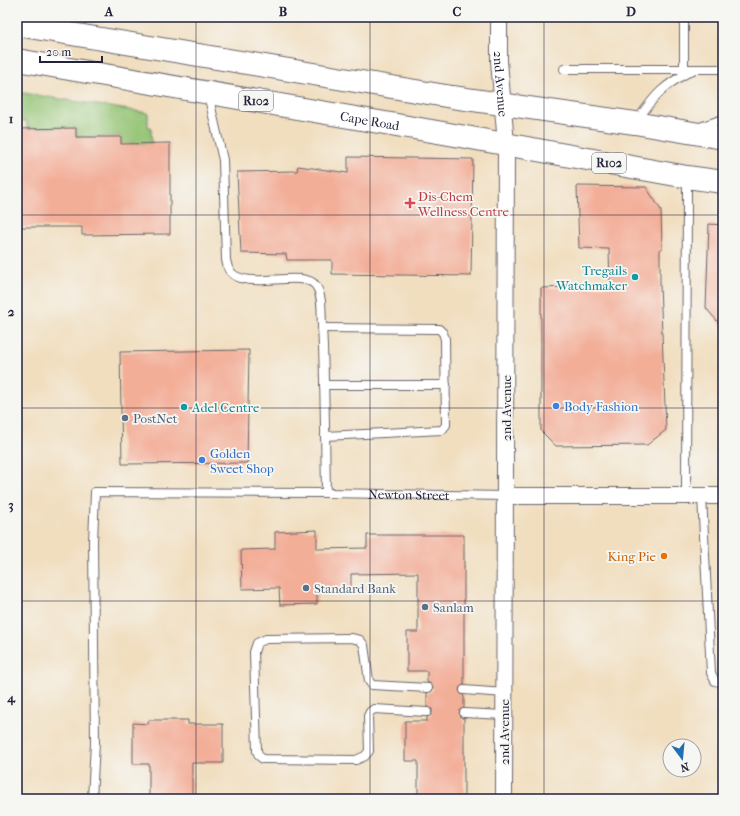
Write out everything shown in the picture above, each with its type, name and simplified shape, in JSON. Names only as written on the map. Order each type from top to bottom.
[{"type":"main road","points":[[17,25],[444,96],[635,122],[723,138]]},
{"type":"main road","name":"Cape Road","points":[[17,60],[506,144],[688,178],[723,182]]},
{"type":"street","name":"2nd Avenue","points":[[499,17],[499,61],[506,144],[504,799]]},
{"type":"street","name":"Newton Street","points":[[506,496],[723,496]]},
{"type":"lane","points":[[683,17],[684,69]]},
{"type":"lane","points":[[564,69],[723,69]]},
{"type":"lane","points":[[635,122],[651,100],[664,87],[695,69]]},
{"type":"lane","points":[[208,93],[223,160],[226,260],[229,271],[236,277],[262,280],[299,278],[309,280],[316,285],[320,295],[324,385],[326,492]]},
{"type":"lane","points":[[685,131],[723,119]]},
{"type":"lane","points":[[686,496],[688,178]]},
{"type":"lane","points":[[322,328],[439,329],[445,339],[446,425],[442,430],[325,436]]},
{"type":"lane","points":[[324,385],[446,386]]},
{"type":"lane","name":"Newton Street","points":[[92,799],[95,743],[93,542],[95,492],[326,492],[506,496]]},
{"type":"lane","points":[[702,496],[711,673],[715,681],[723,683]]},
{"type":"lane","points":[[427,712],[374,709],[368,716],[369,751],[365,756],[356,760],[263,759],[259,756],[257,751],[254,652],[257,643],[266,640],[351,638],[360,640],[364,645],[369,681],[372,685],[428,688]]},
{"type":"lane","points":[[464,690],[505,693]]},
{"type":"lane","points":[[464,713],[504,715]]},
{"type":"green space","points":[[17,92],[148,113],[148,128],[151,128],[152,143],[121,144],[121,137],[76,137],[76,128],[27,128],[27,121],[17,121]]},
{"type":"building","points":[[76,128],[76,137],[121,137],[121,144],[170,143],[170,234],[82,235],[82,227],[17,227],[17,129]]},
{"type":"building","name":"Dis-Chem Wellness Centre","points":[[348,157],[473,159],[471,276],[332,274],[332,260],[287,260],[286,254],[241,253],[237,172],[297,171],[298,166],[348,173]]},
{"type":"building","points":[[577,186],[646,187],[661,210],[662,249],[660,249],[660,285],[666,430],[647,445],[556,446],[541,431],[541,288],[610,286],[609,249],[579,248]]},
{"type":"building","points":[[709,224],[723,225],[723,328],[706,308]]},
{"type":"building","name":"Adel Centre","points":[[249,350],[247,463],[122,464],[120,352]]},
{"type":"building","points":[[317,530],[317,549],[367,548],[367,535],[464,535],[464,685],[460,687],[459,690],[464,696],[464,708],[460,710],[459,713],[464,719],[464,799],[418,799],[418,761],[405,761],[405,721],[427,721],[427,717],[432,713],[432,709],[427,707],[427,693],[432,691],[433,688],[431,684],[427,682],[427,671],[407,671],[407,632],[418,632],[418,573],[351,574],[351,588],[317,589],[317,604],[280,605],[279,588],[242,589],[241,550],[275,549],[275,532]]},
{"type":"building","points":[[149,720],[188,720],[188,724],[223,724],[223,763],[192,763],[192,795],[188,795],[188,799],[149,799],[149,764],[133,764],[133,723],[148,724]]},
{"type":"place","name":"Dis-Chem Wellness Centre","points":[[410,203]]},
{"type":"place","name":"Tregails Watchmaker","points":[[635,277]]},
{"type":"place","name":"Body Fashion","points":[[556,406]]},
{"type":"place","name":"Adel Centre","points":[[184,407]]},
{"type":"place","name":"PostNet","points":[[125,418]]},
{"type":"place","name":"Golden Sweet Shop","points":[[202,460]]},
{"type":"place","name":"King Pie","points":[[664,556]]},
{"type":"place","name":"Standard Bank","points":[[306,588]]},
{"type":"place","name":"Sanlam","points":[[425,607]]}]
